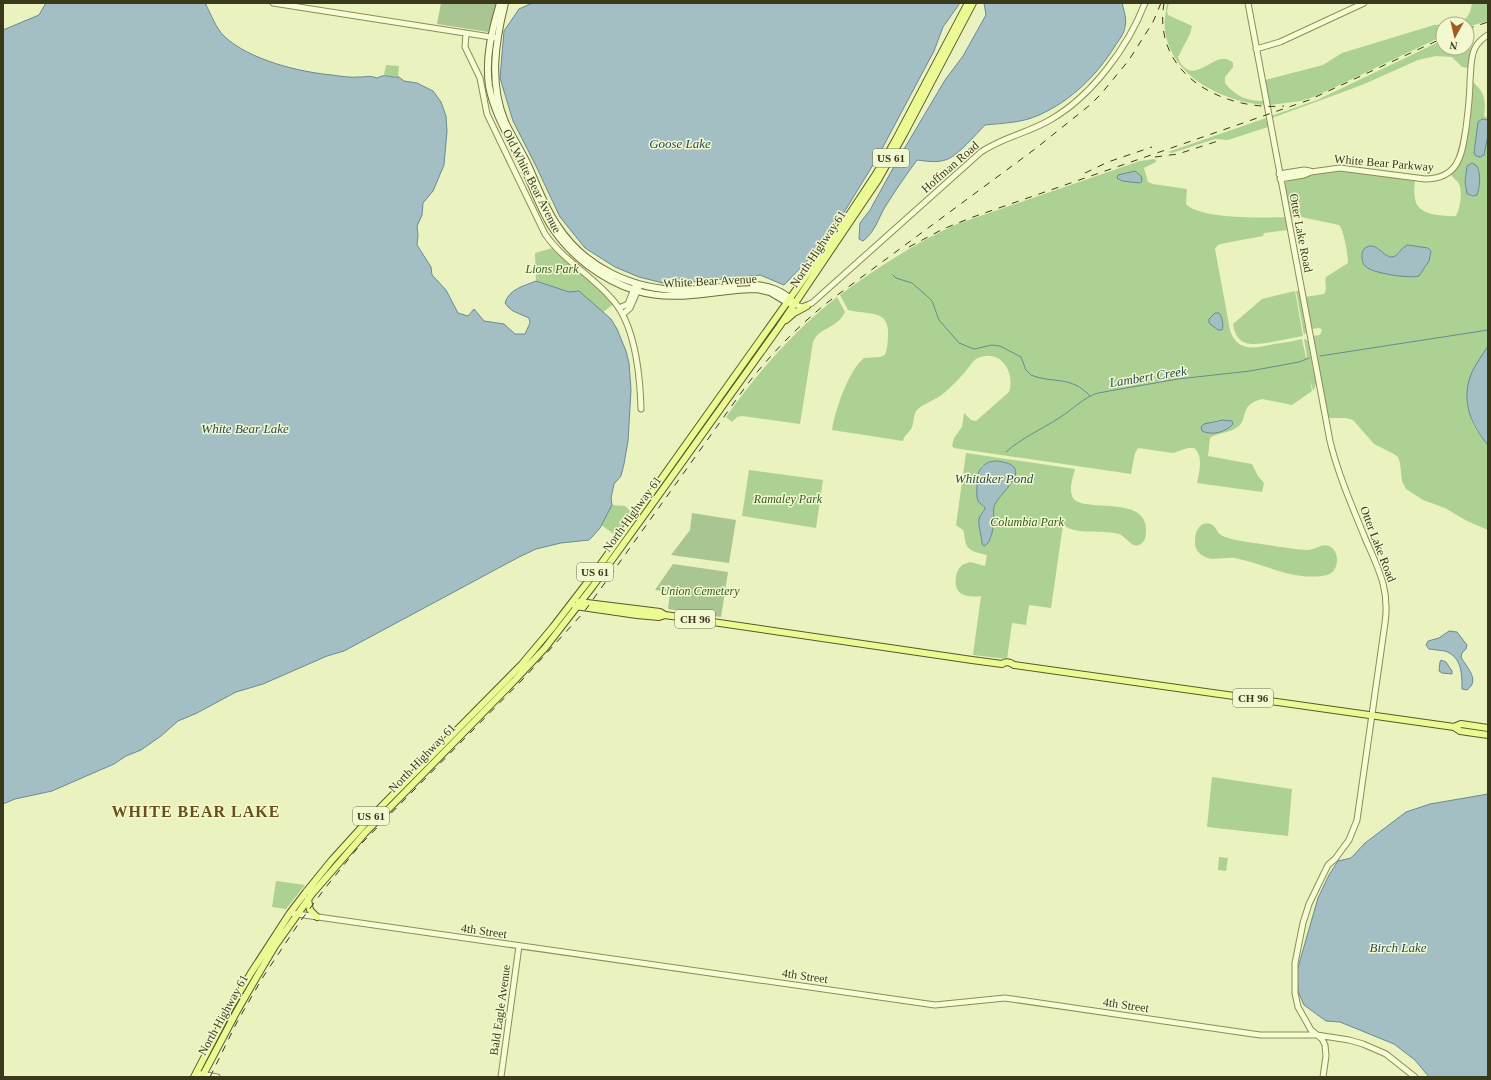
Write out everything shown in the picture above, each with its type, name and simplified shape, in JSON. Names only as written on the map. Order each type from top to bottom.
[{"type":"main road","name":"White Bear Avenue","points":[[494,38],[500,3]]},
{"type":"main road","name":"White Bear Avenue","points":[[505,3],[488,60],[488,74],[494,105],[501,124],[548,220],[562,240],[575,254],[605,277],[637,287],[682,290],[759,285],[772,288],[790,301]]},
{"type":"main road","name":"US 61","points":[[790,301],[876,174],[905,123],[968,3]]},
{"type":"main road","name":"North Highway 61","points":[[195,1076],[251,973],[332,860],[379,808],[522,664],[571,604],[614,546],[878,180],[911,121],[972,3]]},
{"type":"main road","name":"North Highway 61","points":[[203,1076],[237,1010],[294,914],[369,828],[545,648],[593,586],[779,327],[790,301]]},
{"type":"main road","points":[[779,327],[794,313],[807,306]]},
{"type":"main road","points":[[593,586],[591,597],[600,605]]},
{"type":"main road","name":"CH 96","points":[[571,604],[579,604],[646,616],[659,617],[665,615]]},
{"type":"main road","points":[[579,604],[600,605]]},
{"type":"main road","name":"CH 96","points":[[600,605],[660,612],[665,615],[1002,664],[1010,667],[1014,665],[1454,727],[1460,731],[1488,735]]},
{"type":"main road","name":"CH 96","points":[[1454,727],[1461,724],[1488,728]]},
{"type":"main road","points":[[332,860],[332,870]]},
{"type":"main road","points":[[308,899],[310,910],[317,917]]},
{"type":"main road","points":[[251,973],[253,983]]},
{"type":"street","points":[[273,3],[494,38]]},
{"type":"street","name":"Hoffman Road","points":[[807,306],[875,248],[982,152],[1001,141],[1050,120],[1071,105],[1087,90],[1113,61],[1130,35],[1145,3]]},
{"type":"street","name":"Otter Lake Road","points":[[1248,3],[1332,450],[1342,481],[1386,593],[1386,618],[1356,823],[1349,840],[1328,865],[1305,912],[1294,972],[1296,1004],[1311,1030],[1322,1039],[1326,1051],[1323,1077]]},
{"type":"street","points":[[1256,49],[1282,41],[1364,3]]},
{"type":"street","name":"Old White Bear Avenue","points":[[466,33],[465,47],[480,78],[487,114],[545,234],[560,252],[610,296],[623,314],[634,352],[641,409]]},
{"type":"street","name":"White Bear Parkway","points":[[1280,177],[1304,175],[1329,168],[1344,168],[1430,179],[1441,177],[1450,171],[1459,161],[1463,149],[1469,102],[1472,56],[1478,42],[1488,35]]},
{"type":"street","points":[[619,308],[628,304],[637,287]]},
{"type":"street","points":[[623,314],[630,308],[637,287]]},
{"type":"street","points":[[790,301],[799,307],[807,306]]},
{"type":"street","name":"4th Street","points":[[294,914],[935,1005],[1005,998],[1260,1036],[1317,1035],[1363,1044],[1386,1054],[1415,1077]]},
{"type":"street","name":"Bald Eagle Avenue","points":[[501,1077],[519,946]]},
{"type":"street","points":[[195,1076],[217,1077]]},
{"type":"green space","points":[[441,3],[497,3],[488,32],[437,24]]},
{"type":"green space","points":[[1167,3],[1169,3],[1167,11],[1168,15],[1192,26],[1190,34],[1178,57],[1182,65],[1189,70],[1195,70],[1215,61],[1227,59],[1233,63],[1233,67],[1225,77],[1225,83],[1229,88],[1247,99],[1263,101],[1264,105],[1248,103],[1216,92],[1201,84],[1188,74],[1178,61],[1170,47],[1165,31]]},
{"type":"green space","points":[[1472,3],[1488,3],[1488,21],[1475,25],[1475,16],[1468,16]]},
{"type":"green space","points":[[1434,25],[1435,40],[1316,96],[1301,101],[1269,105],[1265,80],[1323,65],[1342,53]]},
{"type":"green space","points":[[1435,44],[1436,56],[1418,60],[1362,85],[1272,118],[1271,116],[1317,100]]},
{"type":"green space","points":[[1436,56],[1470,56],[1468,68],[1462,67],[1452,57]]},
{"type":"green space","points":[[386,65],[399,66],[398,77],[384,75]]},
{"type":"green space","points":[[1473,82],[1484,97],[1484,116],[1488,118],[1488,346],[1472,372],[1468,388],[1467,402],[1472,422],[1476,430],[1488,445],[1488,530],[1467,521],[1445,508],[1423,500],[1406,489],[1402,481],[1398,457],[1374,444],[1353,420],[1346,418],[1328,418],[1312,336],[1320,335],[1322,330],[1320,328],[1311,329],[1305,297],[1324,294],[1326,290],[1326,277],[1348,263],[1343,232],[1339,225],[1301,217],[1290,218],[1284,186],[1288,180],[1340,170],[1415,180],[1414,194],[1419,208],[1437,215],[1456,216],[1460,205],[1461,191],[1459,184],[1450,174],[1459,165],[1465,152],[1472,103]],"holes":[[[1471,163],[1474,164],[1478,193],[1471,196],[1467,194],[1465,182],[1467,167]]]},
{"type":"green space","points":[[1266,118],[1268,127],[1228,140],[1215,139],[1172,153],[1168,152]]},
{"type":"green space","points":[[1156,160],[1156,162],[1144,168],[1148,182],[1187,189],[1186,204],[1193,209],[1217,215],[1263,218],[1285,217],[1287,230],[1264,233],[1263,236],[1220,244],[1215,249],[1230,330],[1233,337],[1242,346],[1248,347],[1261,347],[1302,339],[1306,358],[1304,339],[1307,340],[1316,383],[1313,390],[1310,380],[1312,391],[1292,405],[1262,399],[1255,402],[1247,408],[1242,423],[1239,426],[1210,438],[1208,456],[1252,464],[1258,476],[1264,483],[1262,492],[1197,483],[1200,460],[1197,451],[1194,448],[1188,448],[1173,453],[1138,448],[1135,453],[1131,474],[954,448],[952,446],[954,438],[962,427],[964,413],[971,420],[976,421],[1009,392],[1011,384],[1008,369],[1004,363],[992,356],[984,356],[976,359],[961,377],[944,393],[919,408],[915,413],[912,427],[904,437],[903,441],[832,430],[839,402],[848,381],[858,364],[864,358],[880,357],[885,355],[888,341],[888,327],[886,321],[882,317],[870,313],[848,310],[840,295],[897,256],[941,231],[957,224],[1140,161]],"holes":[[[1214,421],[1232,421],[1223,431],[1204,432]]]},
{"type":"green space","name":"Lions Park","points":[[556,247],[615,303],[603,312],[579,292],[569,292],[536,281],[535,253]]},
{"type":"green space","points":[[1295,291],[1303,336],[1258,344],[1246,343],[1238,337],[1233,324],[1262,299]]},
{"type":"green space","points":[[1296,291],[1299,291],[1306,332],[1304,335]]},
{"type":"green space","points":[[837,297],[845,312],[837,322],[820,333],[813,342],[800,424],[742,416],[737,417],[732,422],[726,417],[777,353],[821,310]]},
{"type":"green space","name":"Columbia Park","points":[[966,453],[1075,469],[1071,490],[1072,496],[1077,501],[1086,504],[1111,506],[1135,511],[1143,518],[1146,531],[1143,542],[1136,546],[1131,544],[1119,534],[1076,530],[1063,525],[1051,608],[1029,605],[1026,625],[1012,623],[1007,659],[973,655],[981,596],[966,596],[962,594],[957,588],[956,577],[962,565],[970,562],[985,566],[987,555],[969,549],[966,544],[963,530],[956,525]],"holes":[[[993,461],[999,461],[983,546],[979,520],[980,515],[985,509],[977,498],[977,476],[981,466]]]},
{"type":"green space","name":"Ramaley Park","points":[[749,470],[823,480],[816,528],[742,516]]},
{"type":"green space","points":[[612,505],[625,506],[632,513],[632,516],[617,536],[601,525]]},
{"type":"green space","name":"Union Cemetery","points":[[692,513],[736,520],[729,563],[671,555],[690,530]]},
{"type":"green space","points":[[1203,524],[1211,524],[1219,533],[1234,540],[1306,550],[1326,545],[1333,548],[1337,556],[1336,566],[1331,573],[1315,577],[1292,574],[1235,558],[1208,558],[1199,553],[1195,545],[1196,532]]},
{"type":"green space","name":"Union Cemetery","points":[[673,564],[728,572],[721,617],[668,609],[670,592],[655,590]]},
{"type":"green space","points":[[1212,777],[1292,789],[1288,836],[1207,827]]},
{"type":"green space","points":[[1219,857],[1228,858],[1226,871],[1218,870]]},
{"type":"green space","points":[[276,881],[305,885],[286,909],[272,907]]},
{"type":"water","name":"White Bear Lake","points":[[46,3],[205,3],[216,26],[225,37],[235,45],[248,52],[276,64],[305,71],[352,77],[399,77],[404,81],[417,83],[433,91],[441,102],[446,116],[447,131],[444,165],[433,191],[423,203],[422,215],[417,226],[417,245],[431,267],[432,275],[446,290],[458,313],[468,316],[474,309],[484,321],[504,324],[515,334],[525,334],[530,323],[529,318],[513,311],[505,303],[513,291],[536,281],[569,292],[579,291],[611,319],[617,329],[629,363],[631,390],[628,441],[621,476],[614,484],[611,498],[612,505],[600,528],[589,540],[561,543],[536,549],[344,651],[327,656],[263,684],[236,692],[197,713],[178,721],[161,736],[141,750],[126,756],[114,764],[52,791],[15,799],[3,804],[3,30],[39,15]]},
{"type":"water","name":"Goose Lake","points":[[532,3],[960,3],[943,27],[934,51],[876,160],[843,214],[808,260],[784,285],[760,275],[667,284],[639,277],[615,267],[585,248],[560,217],[513,121],[500,78],[504,31],[519,9]]},
{"type":"water","points":[[984,3],[1122,3],[1126,24],[1121,37],[1100,67],[1082,86],[1062,102],[1033,118],[985,125],[955,155],[945,160],[931,162],[917,160],[885,207],[871,234],[863,241],[859,239],[860,223],[870,210],[945,80],[963,56],[986,15]]},
{"type":"water","points":[[1482,119],[1488,120],[1488,135],[1484,155],[1480,157],[1476,156],[1474,153],[1478,122]]},
{"type":"water","points":[[1472,163],[1477,166],[1480,177],[1477,195],[1473,196],[1467,194],[1465,182],[1467,166]]},
{"type":"water","points":[[1135,171],[1141,176],[1142,181],[1140,183],[1122,181],[1117,178],[1118,175]]},
{"type":"water","points":[[1408,245],[1428,248],[1431,251],[1429,261],[1419,276],[1407,277],[1390,275],[1369,269],[1363,263],[1362,253],[1367,247],[1374,246],[1386,255],[1394,257]]},
{"type":"water","points":[[1215,313],[1219,313],[1221,316],[1223,324],[1222,330],[1218,330],[1209,323],[1209,319]]},
{"type":"water","points":[[1488,346],[1488,445],[1481,437],[1471,419],[1468,409],[1467,390],[1473,370]]},
{"type":"water","points":[[1223,420],[1232,421],[1233,424],[1227,429],[1219,432],[1210,433],[1202,431],[1201,427],[1204,424]]},
{"type":"water","name":"Whitaker Pond","points":[[996,461],[1009,464],[1015,468],[1015,474],[1013,481],[994,507],[992,534],[989,542],[984,546],[982,544],[979,522],[985,508],[977,499],[977,480],[983,465]]},
{"type":"water","points":[[1449,631],[1457,632],[1467,645],[1461,657],[1469,669],[1473,682],[1467,690],[1462,689],[1460,667],[1455,657],[1445,651],[1429,649],[1426,645],[1428,641],[1439,638]]},
{"type":"water","points":[[1441,660],[1446,662],[1452,671],[1452,674],[1442,673],[1439,671]]},
{"type":"water","name":"Birch Lake","points":[[1488,794],[1488,1077],[1429,1077],[1415,1060],[1394,1044],[1340,1022],[1326,1021],[1304,1005],[1298,991],[1297,972],[1318,898],[1329,875],[1338,861],[1351,858],[1365,843],[1406,812],[1430,804]]},
{"type":"waterway","points":[[893,275],[896,278],[912,283],[932,301],[939,320],[959,343],[974,349],[992,345],[1000,346],[1021,357],[1026,370],[1031,375],[1039,378],[1069,382],[1083,389],[1090,396]]},
{"type":"waterway","name":"Lambert Creek","points":[[1320,356],[1488,330]]},
{"type":"waterway","name":"Lambert Creek","points":[[1006,452],[1024,438],[1098,393],[1178,379],[1250,371],[1299,362],[1309,358]]},
{"type":"railway","points":[[210,1077],[237,1022],[263,977],[299,923],[326,887],[360,845],[524,678],[584,612],[746,386],[765,363],[795,331],[828,302],[1035,149],[1090,105],[1129,60],[1153,22],[1161,3]]},
{"type":"railway","points":[[1164,3],[1163,28],[1169,50],[1180,68],[1196,83],[1216,94],[1237,102],[1261,106],[1284,106]]},
{"type":"railway","points":[[1475,26],[1488,22]]},
{"type":"railway","points":[[909,247],[943,229],[973,217],[1309,100],[1435,42]]},
{"type":"railway","points":[[1155,157],[1178,154],[1218,141]]},
{"type":"railway","points":[[1085,173],[1108,162],[1152,147]]},
{"type":"district","name":"WHITE BEAR LAKE","points":[[196,811]]}]
